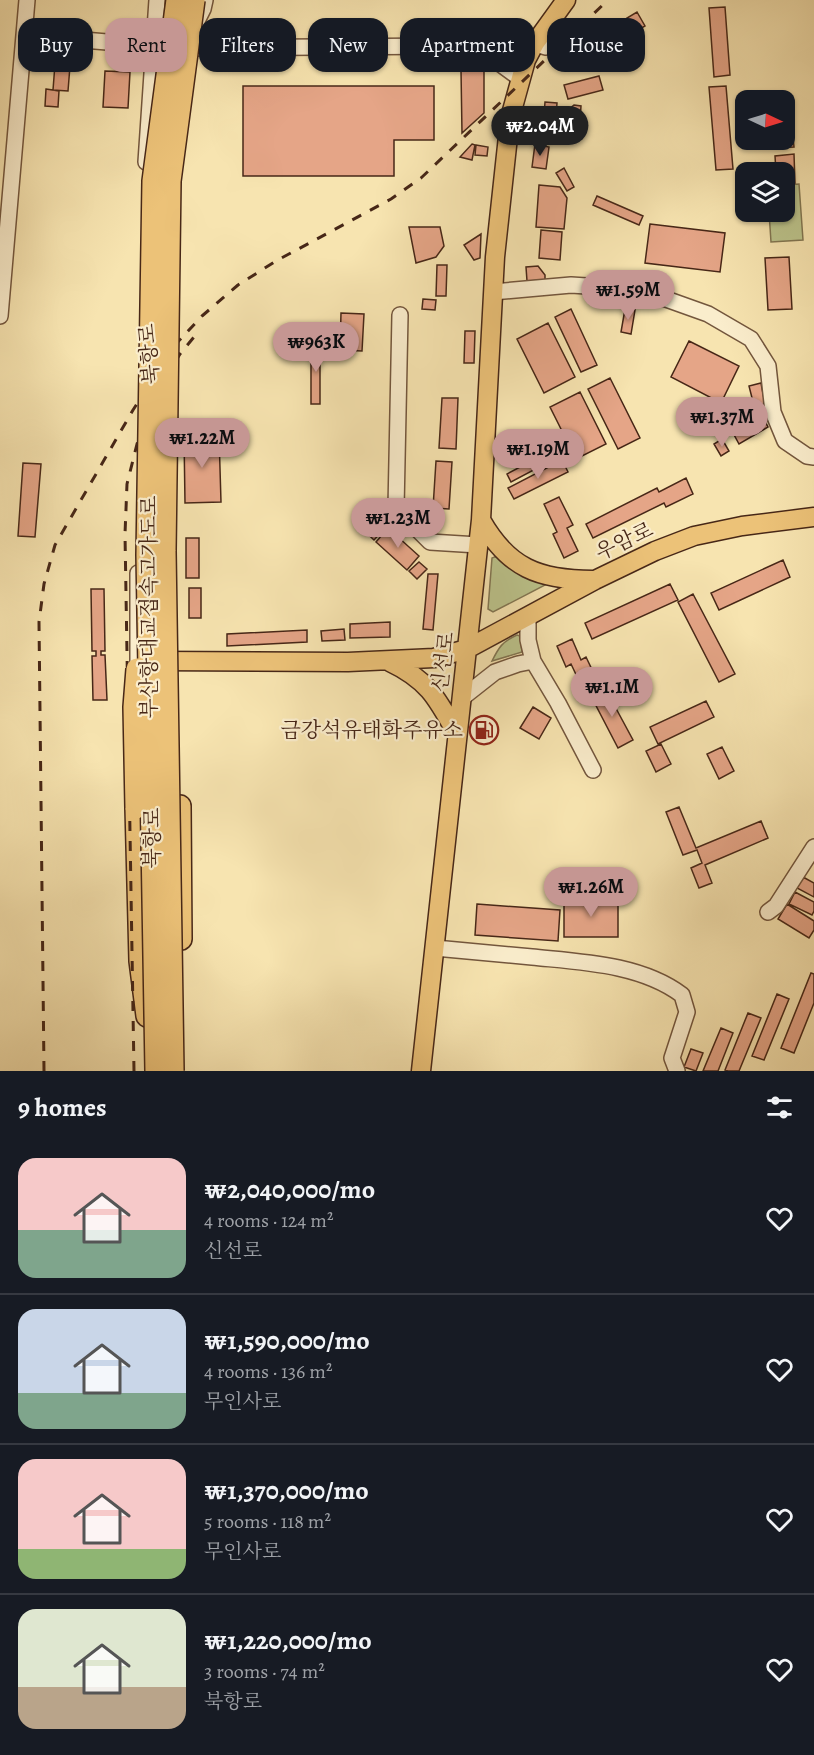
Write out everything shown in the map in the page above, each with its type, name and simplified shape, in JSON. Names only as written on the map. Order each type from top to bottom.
[{"type":"highway","name":"부산항대교접속고가도로","points":[[156,1071],[153,182],[177,0]]},
{"type":"highway","name":"부산항대교접속고가도로","points":[[174,1071],[156,553],[171,182],[194,0]]},
{"type":"highway","points":[[156,553],[178,642],[181,938],[175,1015]]},
{"type":"highway","points":[[147,1016],[140,961],[134,707],[156,553]]},
{"type":"main road","name":"신선로","points":[[495,257],[519,115],[535,70],[540,45],[566,0]]},
{"type":"main road","name":"신선로","points":[[421,1071],[481,520],[495,257],[510,118],[526,60],[579,0]]},
{"type":"main road","name":"우암로","points":[[137,660],[388,661],[434,658],[467,650],[595,580],[654,551],[694,536],[742,526],[814,517]]},
{"type":"main road","points":[[481,520],[505,554],[518,564],[546,575],[571,580],[595,580]]},
{"type":"main road","points":[[388,661],[406,670],[427,686],[440,702],[457,734]]},
{"type":"main road","name":"북항로","points":[[174,1071],[175,1015]]},
{"type":"main road","name":"북항로","points":[[147,1016],[148,1071]]},
{"type":"street","points":[[26,18],[27,0]]},
{"type":"street","name":"북항로","points":[[156,18],[157,0]]},
{"type":"street","name":"북항로","points":[[187,41],[204,9],[205,0]]},
{"type":"street","points":[[535,44],[540,45]]},
{"type":"street","points":[[187,48],[400,46]]},
{"type":"street","points":[[0,316],[22,72]]},
{"type":"street","name":"북항로","points":[[147,1016],[137,660],[144,191],[152,72]]},
{"type":"street","name":"북항로","points":[[175,1015],[175,381],[159,217],[180,72]]},
{"type":"street","points":[[511,72],[521,79]]},
{"type":"street","points":[[493,292],[571,285],[618,288],[666,299],[708,314],[751,339],[768,366],[773,412],[785,441],[807,456],[814,457]]},
{"type":"street","points":[[400,315],[396,507],[430,542],[478,545]]},
{"type":"street","points":[[528,616],[528,640],[533,661],[593,770]]},
{"type":"street","points":[[462,698],[495,672],[533,661]]},
{"type":"street","points":[[768,912],[776,906],[813,847]]},
{"type":"street","points":[[435,948],[600,963],[670,985],[682,994],[687,1012],[672,1058],[676,1071]]},
{"type":"green space","points":[[795,184],[799,184],[803,240],[771,242],[770,222],[795,222]]},
{"type":"green space","points":[[497,556],[547,584],[493,612],[488,609],[492,558]]},
{"type":"green space","points":[[517,635],[520,636],[522,652],[492,661],[502,645]]},
{"type":"building","points":[[725,7],[730,75],[714,77],[709,8]]},
{"type":"building","points":[[637,12],[640,18],[627,18]]},
{"type":"building","points":[[105,71],[130,72],[128,108],[103,107]]},
{"type":"building","points":[[54,72],[70,72],[68,91],[53,90]]},
{"type":"building","points":[[461,72],[484,72],[484,113],[462,133]]},
{"type":"building","points":[[599,76],[603,90],[568,99],[564,85]]},
{"type":"building","points":[[243,86],[434,86],[434,140],[394,140],[394,176],[243,176]]},
{"type":"building","points":[[726,86],[733,169],[716,170],[709,87]]},
{"type":"building","points":[[46,89],[59,91],[58,107],[45,106]]},
{"type":"building","points":[[545,102],[557,103],[555,130],[543,129]]},
{"type":"building","points":[[574,105],[581,106],[579,136],[565,135],[568,110]]},
{"type":"building","points":[[472,144],[475,145],[472,160],[460,157]]},
{"type":"building","points":[[535,144],[549,147],[546,169],[532,167]]},
{"type":"building","points":[[476,145],[488,147],[487,156],[475,155]]},
{"type":"building","points":[[794,154],[794,162],[775,162],[775,156]]},
{"type":"building","points":[[564,168],[574,187],[567,191],[556,173]]},
{"type":"building","points":[[539,185],[560,187],[567,198],[564,229],[536,227]]},
{"type":"building","points":[[597,196],[643,216],[639,225],[593,205]]},
{"type":"building","points":[[650,224],[725,233],[720,272],[645,263]]},
{"type":"building","points":[[409,227],[440,227],[444,246],[436,257],[416,263]]},
{"type":"building","points":[[541,230],[562,232],[560,260],[539,258]]},
{"type":"building","points":[[481,234],[480,258],[474,260],[464,245]]},
{"type":"building","points":[[789,257],[792,309],[768,310],[765,258]]},
{"type":"building","points":[[437,265],[447,265],[446,296],[436,296]]},
{"type":"building","points":[[538,266],[545,275],[545,280],[527,281],[526,267]]},
{"type":"building","points":[[423,299],[436,300],[435,310],[422,309]]},
{"type":"building","points":[[571,309],[597,365],[581,372],[555,317]]},
{"type":"building","points":[[625,309],[635,310],[631,334],[621,332]]},
{"type":"building","points":[[341,313],[364,314],[362,351],[340,350]]},
{"type":"building","points":[[548,323],[575,377],[544,393],[517,339]]},
{"type":"building","points":[[465,331],[475,331],[474,363],[464,363]]},
{"type":"building","points":[[689,341],[739,366],[721,403],[671,377]]},
{"type":"building","points":[[311,343],[320,343],[320,404],[311,404]]},
{"type":"building","points":[[610,378],[640,438],[618,449],[588,389]]},
{"type":"building","points":[[761,383],[765,404],[754,406],[749,386]]},
{"type":"building","points":[[580,392],[606,444],[576,459],[550,407]]},
{"type":"building","points":[[442,398],[458,398],[456,449],[439,448]]},
{"type":"building","points":[[761,414],[768,427],[739,444],[732,431]]},
{"type":"building","points":[[219,435],[221,502],[185,503],[184,436]]},
{"type":"building","points":[[553,435],[557,443],[512,467],[508,459]]},
{"type":"building","points":[[722,439],[729,451],[721,456],[714,444]]},
{"type":"building","points":[[558,447],[562,455],[511,482],[507,474]]},
{"type":"building","points":[[562,460],[568,472],[514,499],[508,488]]},
{"type":"building","points":[[436,461],[452,462],[449,509],[433,508]]},
{"type":"building","points":[[23,463],[41,464],[35,537],[18,536]]},
{"type":"building","points":[[686,478],[693,494],[666,507],[664,503],[593,538],[586,524],[657,488],[659,492]]},
{"type":"building","points":[[559,497],[573,525],[567,528],[578,551],[564,558],[553,534],[557,532],[544,504]]},
{"type":"building","points":[[370,509],[387,526],[374,540],[356,523]]},
{"type":"building","points":[[388,528],[419,556],[407,570],[376,542]]},
{"type":"building","points":[[186,538],[199,538],[199,578],[186,578]]},
{"type":"building","points":[[783,560],[790,577],[719,610],[711,593]]},
{"type":"building","points":[[419,562],[427,569],[417,579],[409,571]]},
{"type":"building","points":[[428,574],[438,574],[433,630],[423,629]]},
{"type":"building","points":[[670,584],[678,600],[592,639],[585,623]]},
{"type":"building","points":[[189,588],[201,588],[201,618],[189,618]]},
{"type":"building","points":[[91,589],[104,589],[105,651],[101,651],[101,655],[105,655],[107,700],[93,700],[92,656],[96,656],[96,651],[92,651]]},
{"type":"building","points":[[693,594],[735,674],[719,682],[678,602]]},
{"type":"building","points":[[390,622],[390,637],[350,638],[350,624]]},
{"type":"building","points":[[344,629],[345,640],[322,641],[321,631]]},
{"type":"building","points":[[307,630],[307,642],[227,646],[227,634]]},
{"type":"building","points":[[572,639],[581,660],[586,657],[596,678],[581,685],[571,664],[566,667],[557,646]]},
{"type":"building","points":[[605,688],[633,740],[618,748],[591,696]]},
{"type":"building","points":[[706,701],[714,717],[658,744],[650,727]]},
{"type":"building","points":[[533,707],[551,718],[539,739],[520,728]]},
{"type":"building","points":[[661,744],[671,764],[656,772],[646,751]]},
{"type":"building","points":[[722,747],[734,771],[719,779],[707,754]]},
{"type":"building","points":[[679,807],[696,848],[761,821],[768,838],[705,865],[712,883],[699,888],[691,868],[702,863],[697,850],[683,855],[666,812]]},
{"type":"building","points":[[803,877],[814,883],[814,897],[797,888]]},
{"type":"building","points":[[795,892],[814,902],[812,915],[789,904]]},
{"type":"building","points":[[564,898],[618,898],[618,937],[564,937]]},
{"type":"building","points":[[477,904],[560,910],[558,941],[475,935]]},
{"type":"building","points":[[787,904],[814,921],[814,930],[809,938],[778,919]]},
{"type":"building","points":[[811,973],[814,974],[814,1003],[794,1053],[781,1048]]},
{"type":"building","points":[[777,994],[789,999],[764,1060],[752,1056]]},
{"type":"building","points":[[748,1013],[761,1018],[739,1071],[725,1070]]},
{"type":"building","points":[[721,1028],[733,1033],[718,1071],[703,1071]]},
{"type":"building","points":[[691,1049],[703,1053],[696,1071],[684,1067]]},
{"type":"railway","points":[[44,1071],[39,622],[44,584],[55,545],[133,410],[175,345],[202,316],[238,285],[276,261],[391,199],[421,178],[608,0]]},
{"type":"railway","points":[[134,1071],[125,534],[127,484],[137,444],[152,400],[180,354],[199,331]]},
{"type":"place","name":"금강석유태화주유소","points":[[484,730]]}]
